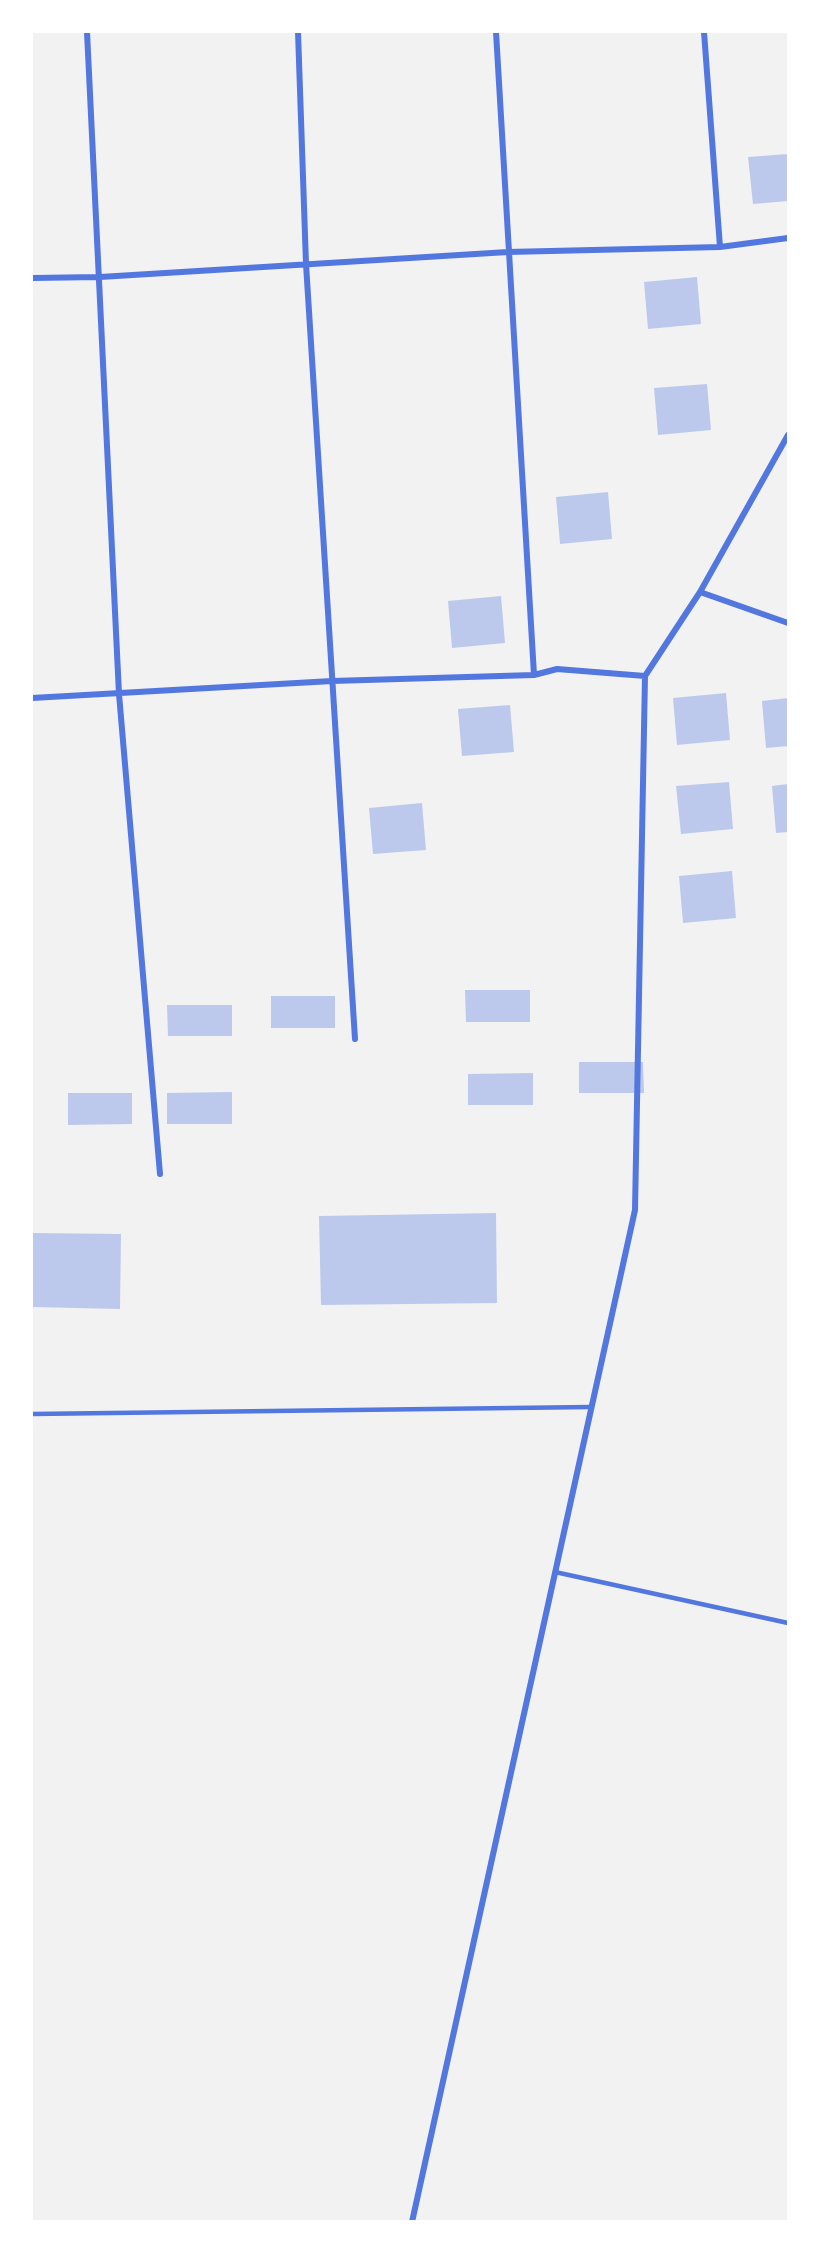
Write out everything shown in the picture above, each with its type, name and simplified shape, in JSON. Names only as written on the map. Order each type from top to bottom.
[{"type":"street","points":[[87,32],[119,694],[160,1174]]},
{"type":"street","points":[[298,32],[306,264],[355,1039]]},
{"type":"street","points":[[496,32],[534,675]]},
{"type":"street","points":[[704,32],[720,247]]},
{"type":"street","points":[[32,278],[100,277],[508,252],[720,247],[789,238]]},
{"type":"street","points":[[412,2222],[635,1210],[645,676],[700,592],[789,435]]},
{"type":"street","points":[[700,592],[789,623]]},
{"type":"street","points":[[32,698],[332,681],[534,675],[556,669],[645,676]]},
{"type":"lane","points":[[32,1414],[591,1407]]},
{"type":"lane","points":[[555,1572],[789,1623]]},
{"type":"building","points":[[788,154],[788,201],[753,204],[748,157]]},
{"type":"building","points":[[697,277],[701,324],[648,329],[644,282]]},
{"type":"building","points":[[707,384],[711,430],[658,435],[654,388]]},
{"type":"building","points":[[608,492],[612,539],[560,544],[556,497]]},
{"type":"building","points":[[501,596],[505,643],[452,648],[448,601]]},
{"type":"building","points":[[726,693],[730,740],[677,745],[673,698]]},
{"type":"building","points":[[788,698],[788,746],[766,748],[762,701]]},
{"type":"building","points":[[510,705],[514,752],[462,756],[458,709]]},
{"type":"building","points":[[729,782],[733,829],[681,834],[676,786]]},
{"type":"building","points":[[788,784],[788,832],[776,833],[772,786]]},
{"type":"building","points":[[422,803],[426,850],[373,854],[369,808]]},
{"type":"building","points":[[732,871],[736,918],[683,923],[679,876]]},
{"type":"building","points":[[465,990],[530,990],[530,1022],[466,1022]]},
{"type":"building","points":[[271,996],[335,996],[335,1028],[271,1028]]},
{"type":"building","points":[[167,1005],[232,1005],[232,1036],[168,1036]]},
{"type":"building","points":[[579,1062],[643,1062],[644,1093],[579,1093]]},
{"type":"building","points":[[533,1073],[533,1105],[468,1105],[468,1074]]},
{"type":"building","points":[[232,1092],[232,1124],[167,1124],[167,1093]]},
{"type":"building","points":[[68,1093],[132,1093],[132,1124],[68,1125]]},
{"type":"building","points":[[496,1213],[497,1303],[321,1305],[319,1216]]},
{"type":"building","points":[[32,1233],[121,1234],[120,1309],[32,1307]]}]
